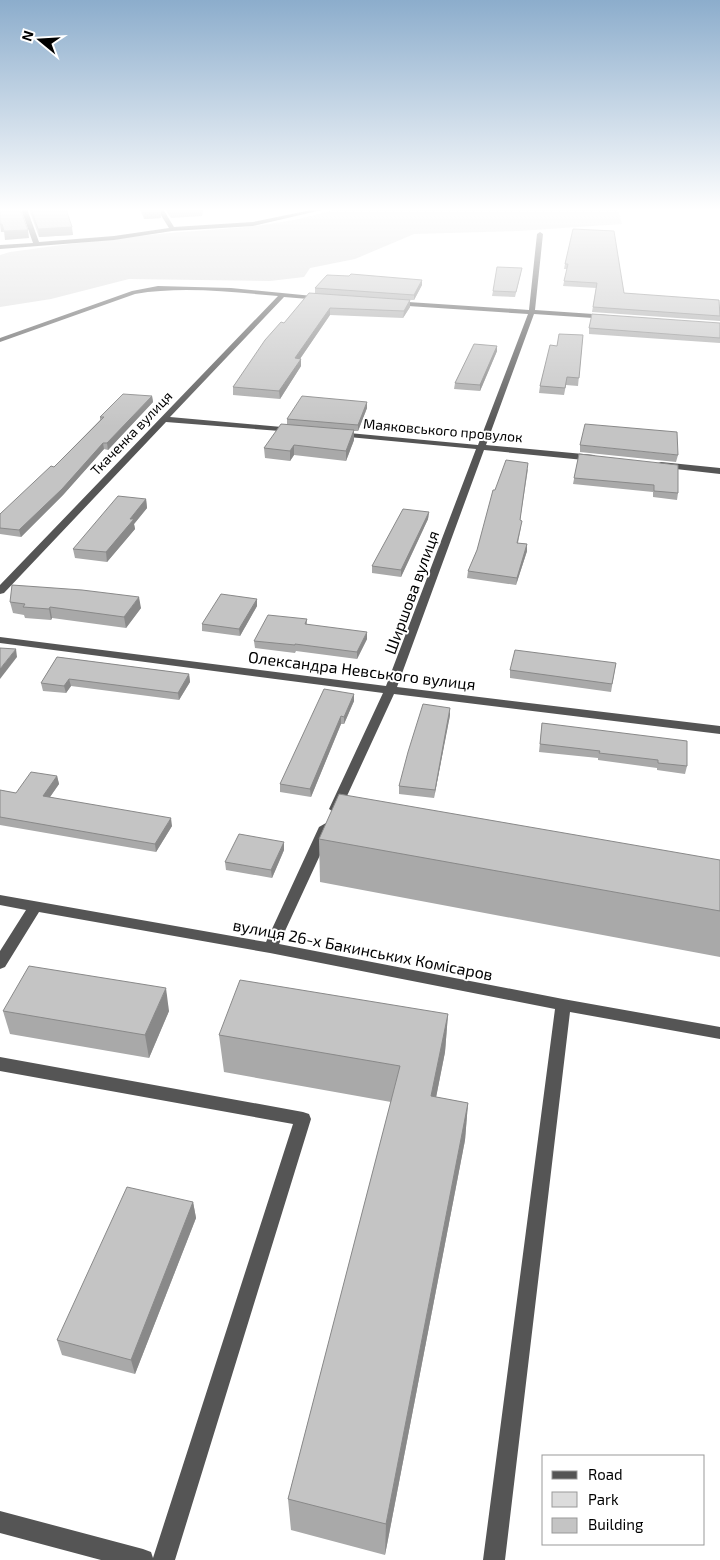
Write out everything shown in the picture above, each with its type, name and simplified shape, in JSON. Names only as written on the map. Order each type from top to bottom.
[{"type":"street","name":"Ширшова вулиця","points":[[270,948],[390,690],[532,312],[535,282]]},
{"type":"street","points":[[0,340],[134,292],[178,288],[232,290],[330,298]]},
{"type":"street","name":"Ткаченка вулиця","points":[[0,591],[282,295]]},
{"type":"street","points":[[388,302],[611,318]]},
{"type":"street","points":[[163,419],[302,431]]},
{"type":"street","name":"Маяковського провулок","points":[[332,434],[481,446],[605,459]]},
{"type":"street","points":[[653,464],[720,471]]},
{"type":"street","name":"Олександра Невського вулиця","points":[[0,640],[720,730]]},
{"type":"street","name":"вулиця 26-х Бакинських Комісаров","points":[[0,900],[270,948],[563,1005],[720,1033]]},
{"type":"street","points":[[0,963],[36,906]]},
{"type":"street","points":[[494,1560],[563,1005]]},
{"type":"street","points":[[0,1064],[303,1120],[164,1560]]},
{"type":"street","points":[[0,1522],[143,1560]]},
{"type":"green space","points":[[0,282],[118,282],[51,299],[0,307]]},
{"type":"building","points":[[321,282],[421,282],[414,295],[315,288]]},
{"type":"building","points":[[495,282],[519,282],[516,292],[493,291]]},
{"type":"building","points":[[577,282],[622,282],[624,293],[719,300],[720,316],[593,307],[597,283]]},
{"type":"building","points":[[309,293],[410,300],[404,311],[330,308],[295,358],[301,359],[279,391],[233,387],[265,340],[281,322],[284,323]]},
{"type":"building","points":[[592,314],[720,323],[720,338],[589,328]]},
{"type":"building","points":[[559,334],[583,335],[579,378],[567,377],[565,388],[540,386],[550,345],[557,346]]},
{"type":"building","points":[[474,344],[497,346],[480,385],[455,383]]},
{"type":"building","points":[[123,394],[152,396],[107,443],[103,443],[62,489],[19,530],[0,528],[0,514],[51,466],[54,467],[104,417],[100,417]]},
{"type":"building","points":[[302,396],[367,402],[358,425],[287,419]]},
{"type":"building","points":[[281,424],[354,430],[346,451],[294,445],[290,451],[264,448]]},
{"type":"building","points":[[585,424],[677,432],[678,455],[580,445]]},
{"type":"building","points":[[579,454],[678,465],[678,493],[654,491],[654,485],[574,478]]},
{"type":"building","points":[[506,460],[528,463],[520,520],[522,521],[517,543],[527,544],[517,578],[468,571],[477,550],[493,490],[495,490]]},
{"type":"building","points":[[118,496],[146,499],[130,519],[134,519],[106,552],[73,549]]},
{"type":"building","points":[[403,509],[429,512],[401,570],[372,566]]},
{"type":"building","points":[[12,585],[82,590],[139,597],[124,617],[50,607],[49,609],[23,607],[25,604],[10,602]]},
{"type":"building","points":[[221,594],[257,599],[239,629],[202,624]]},
{"type":"building","points":[[268,615],[307,619],[305,624],[367,632],[357,652],[254,641]]},
{"type":"building","points":[[0,648],[16,649],[0,669]]},
{"type":"building","points":[[515,650],[616,663],[612,684],[510,670]]},
{"type":"building","points":[[57,657],[189,674],[178,693],[69,679],[64,686],[41,683]]},
{"type":"building","points":[[324,689],[354,694],[344,717],[341,716],[310,789],[280,784]]},
{"type":"building","points":[[423,704],[450,708],[435,790],[399,786]]},
{"type":"building","points":[[542,723],[687,741],[687,766],[658,763],[658,760],[599,753],[600,751],[540,744]]},
{"type":"building","points":[[31,772],[57,776],[43,796],[171,818],[155,844],[0,817],[0,790],[16,793]]},
{"type":"building","points":[[339,794],[720,860],[720,911],[319,839]]},
{"type":"building","points":[[239,834],[284,842],[271,870],[225,862]]},
{"type":"building","points":[[29,966],[166,988],[145,1035],[3,1011]]},
{"type":"building","points":[[240,980],[448,1014],[431,1096],[468,1103],[386,1524],[288,1499],[400,1066],[219,1035]]},
{"type":"building","points":[[127,1187],[193,1202],[131,1360],[57,1340]]}]
